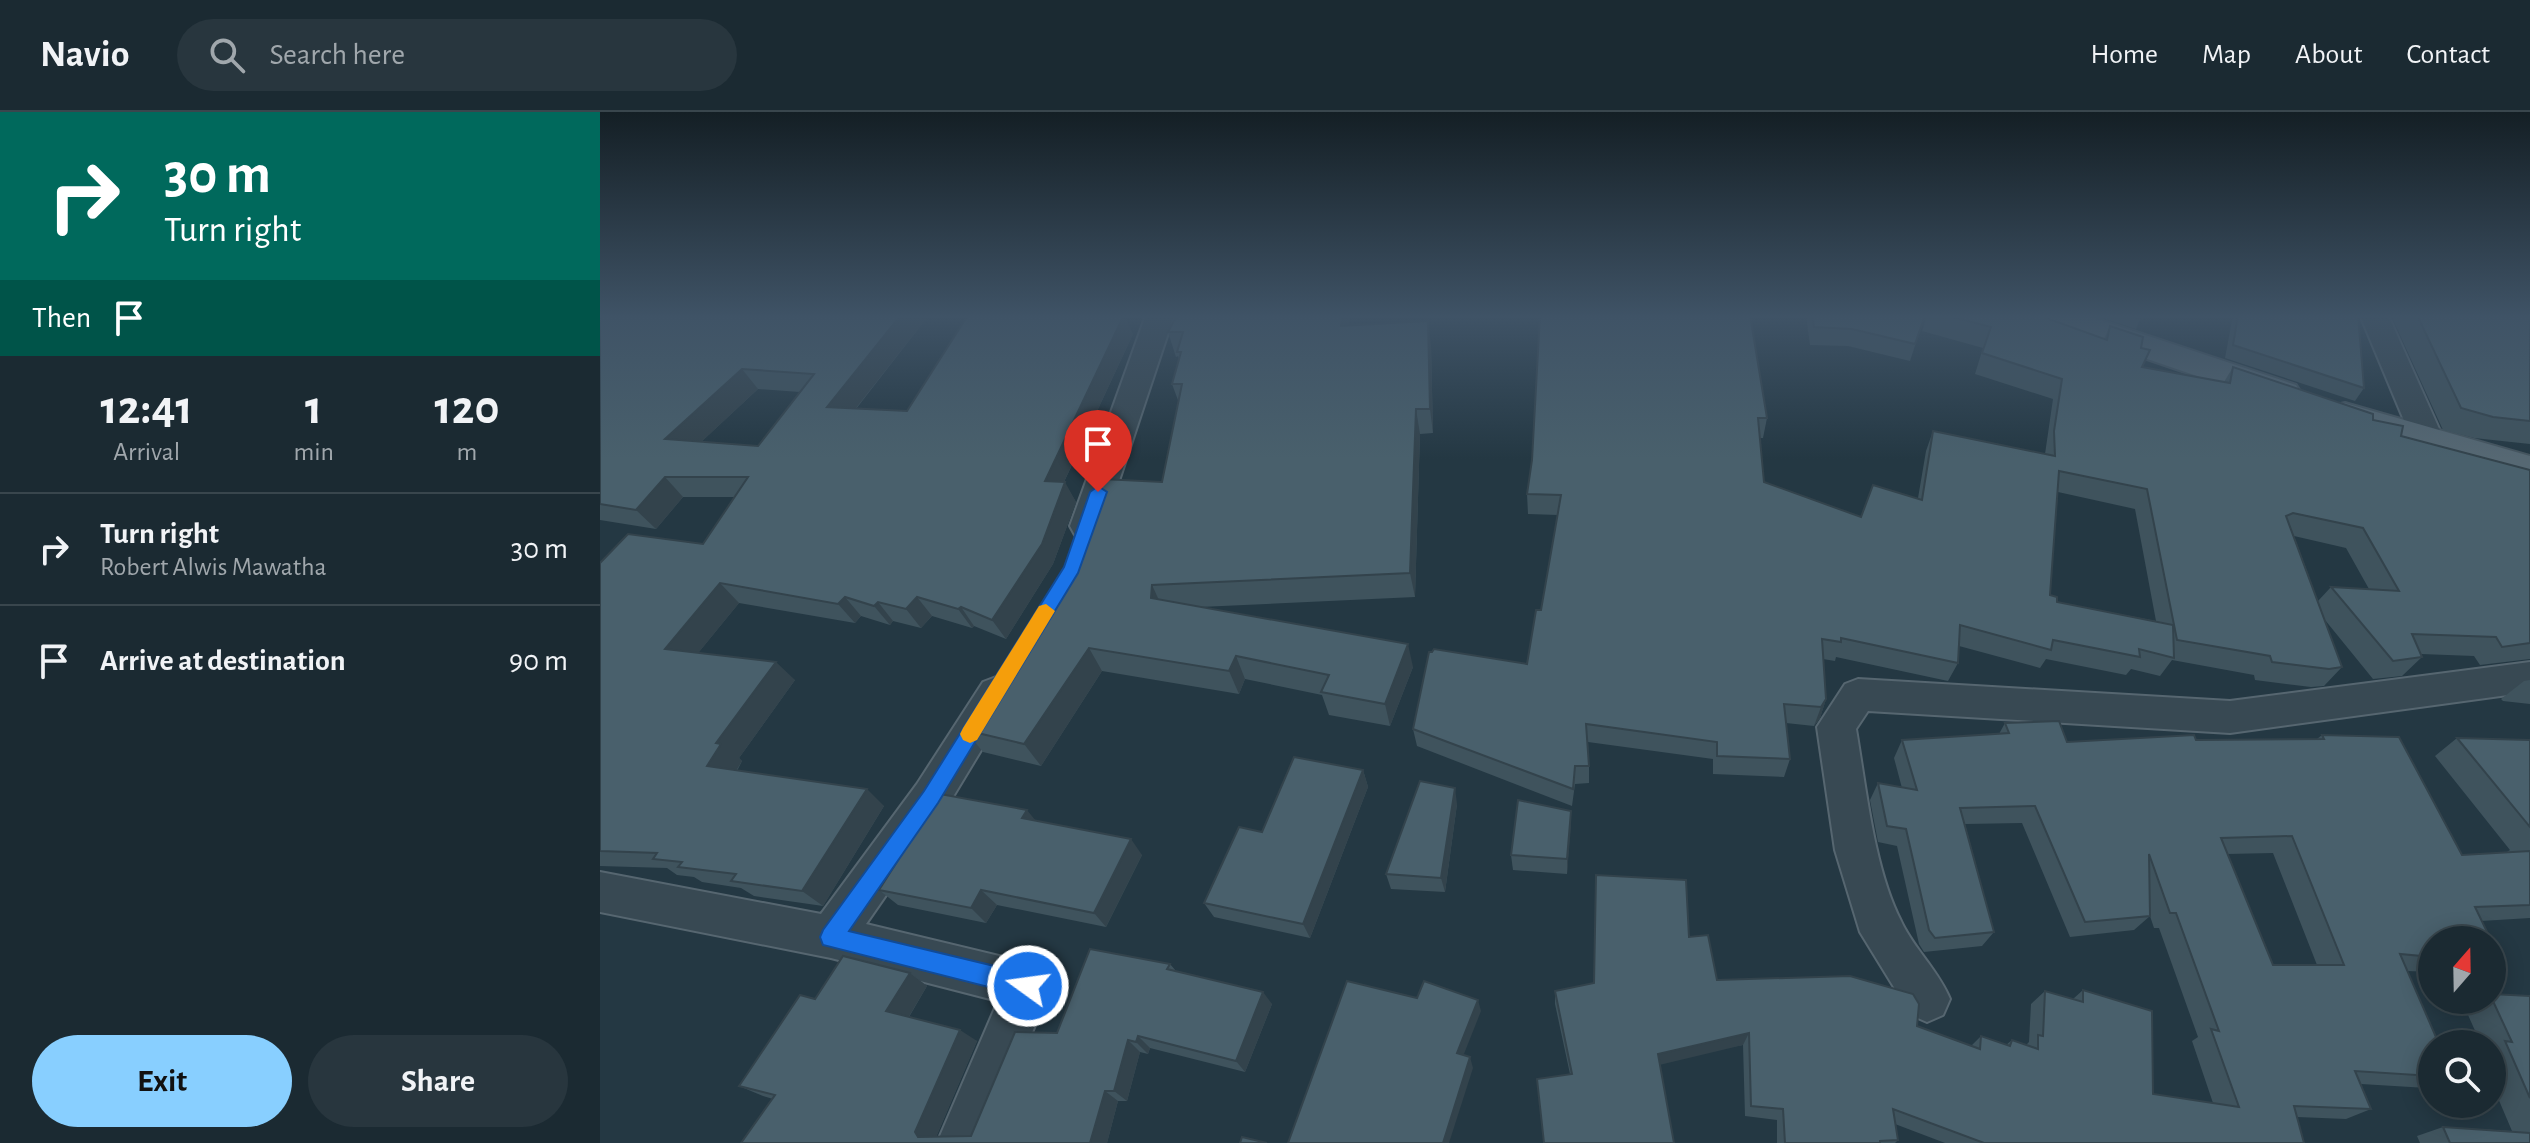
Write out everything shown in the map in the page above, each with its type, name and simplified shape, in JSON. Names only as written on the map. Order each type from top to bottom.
[{"type":"main road","points":[[2199,363],[2429,442],[2530,470]]},
{"type":"street","points":[[1077,554],[1143,363]]},
{"type":"street","points":[[2395,363],[2429,442]]},
{"type":"street","points":[[831,937],[931,797],[1013,665]]},
{"type":"street","points":[[1927,999],[1882,932],[1856,850],[1836,727],[1858,695],[2230,717],[2530,677]]},
{"type":"street","points":[[600,892],[831,937],[1028,986],[962,1143]]},
{"type":"building","points":[[600,363],[862,363],[827,407],[907,411],[937,363],[1101,363],[1045,481],[1065,482],[1042,544],[992,620],[961,607],[958,609],[917,597],[906,609],[878,602],[874,606],[845,597],[838,604],[720,583],[665,649],[776,662],[716,743],[721,744],[707,766],[867,789],[802,891],[731,881],[736,874],[678,867],[682,862],[653,859],[657,853],[600,851],[600,563],[628,534],[703,544],[748,477],[665,477],[636,510],[600,504]],"holes":[[[742,369],[814,374],[758,446],[665,439]]]},
{"type":"building","points":[[1178,363],[1429,363],[1430,409],[1416,409],[1410,573],[1152,585],[1151,598],[1408,644],[1385,704],[1321,692],[1329,675],[1236,656],[1229,671],[1089,648],[1024,744],[965,730],[1079,546],[1102,479],[1162,482],[1182,384],[1172,384]]},
{"type":"building","points":[[1537,363],[1758,363],[1767,418],[1758,418],[1764,482],[1861,517],[1873,485],[1922,500],[1933,431],[2055,456],[2054,431],[2062,379],[2013,363],[2144,363],[2142,367],[2230,383],[2233,367],[2373,414],[2373,420],[2403,426],[2401,436],[2530,470],[2530,643],[2502,647],[2496,637],[2412,634],[2422,657],[2393,661],[2331,587],[2399,591],[2363,528],[2293,513],[2286,516],[2342,667],[2329,669],[2272,662],[2270,656],[2177,640],[2147,489],[2059,471],[2050,595],[2057,597],[2057,602],[2173,625],[2174,658],[2139,649],[2140,657],[2053,640],[2051,650],[1960,625],[1958,663],[1841,638],[1841,642],[1822,639],[1826,699],[1821,707],[1784,704],[1790,759],[1717,756],[1717,742],[1586,724],[1589,766],[1575,766],[1573,789],[1413,729],[1429,652],[1434,649],[1527,664],[1536,610],[1541,610],[1561,495],[1527,494]]},
{"type":"building","points":[[2288,363],[2362,363],[2364,388]]},
{"type":"building","points":[[2440,363],[2530,363],[2530,421],[2493,417],[2461,408]]},
{"type":"building","points":[[2059,721],[2067,742],[2194,735],[2196,740],[2324,739],[2322,735],[2399,737],[2462,855],[2530,851],[2530,905],[2475,907],[2484,926],[2418,926],[2418,956],[2400,954],[2418,996],[2418,1014],[2426,1014],[2433,1030],[2418,1030],[2418,1075],[2355,1071],[2371,1109],[2294,1106],[2304,1143],[1984,1143],[1893,1109],[1898,1140],[1880,1143],[1785,1143],[1783,1109],[1751,1106],[1749,1033],[1658,1054],[1674,1143],[1544,1143],[1537,1079],[1572,1074],[1555,991],[1594,983],[1596,875],[1686,880],[1689,937],[1708,935],[1717,980],[1850,976],[1913,994],[1919,1004],[1917,1026],[1980,1049],[1981,1036],[2010,1046],[2012,1040],[2038,1049],[2038,1035],[2043,1036],[2045,991],[2083,1002],[2083,990],[2152,1011],[2153,1094],[2239,1107],[2211,1029],[2219,1031],[2176,913],[2170,913],[2149,854],[2150,916],[2085,922],[2035,806],[1960,808],[1994,932],[1935,938],[1929,930],[1906,829],[1887,826],[1878,783],[1917,790],[1902,740],[2009,733],[2005,723]],"holes":[[[2292,836],[2344,965],[2273,965],[2221,838]]]},
{"type":"building","points":[[2457,738],[2530,740],[2530,827]]},
{"type":"building","points":[[1294,757],[1363,770],[1303,924],[1204,903],[1239,827],[1262,832]]},
{"type":"building","points":[[1420,781],[1455,788],[1441,878],[1386,874]]},
{"type":"building","points":[[940,794],[1027,810],[1022,818],[1131,839],[1094,913],[981,890],[971,908],[879,890]]},
{"type":"building","points":[[1518,800],[1571,811],[1567,859],[1511,855]]},
{"type":"building","points":[[1090,949],[1170,964],[1167,969],[1263,992],[1236,1061],[1138,1036],[1136,1042],[1128,1040],[1114,1091],[1105,1091],[1090,1143],[741,1143],[775,1095],[739,1086],[800,995],[815,999],[843,956],[910,973],[886,1011],[960,1030],[915,1132],[918,1137],[971,1136],[1015,1032],[1057,1033]]},
{"type":"building","points":[[1347,981],[1417,998],[1424,981],[1478,1000],[1457,1053],[1470,1057],[1443,1143],[1288,1143]]},
{"type":"building","points":[[2506,995],[2530,996],[2530,1098],[2506,1043],[2512,1042],[2499,1014],[2506,1014]]},
{"type":"building","points":[[2443,1127],[2530,1133],[2530,1143],[2450,1143]]},
{"type":"building","points":[[1242,1137],[1267,1143],[1240,1143]]},
{"type":"slow traffic","points":[[970,734],[1046,611]]},
{"type":"route","points":[[1028,986],[831,937],[931,797],[1072,568],[1098,492]]}]
